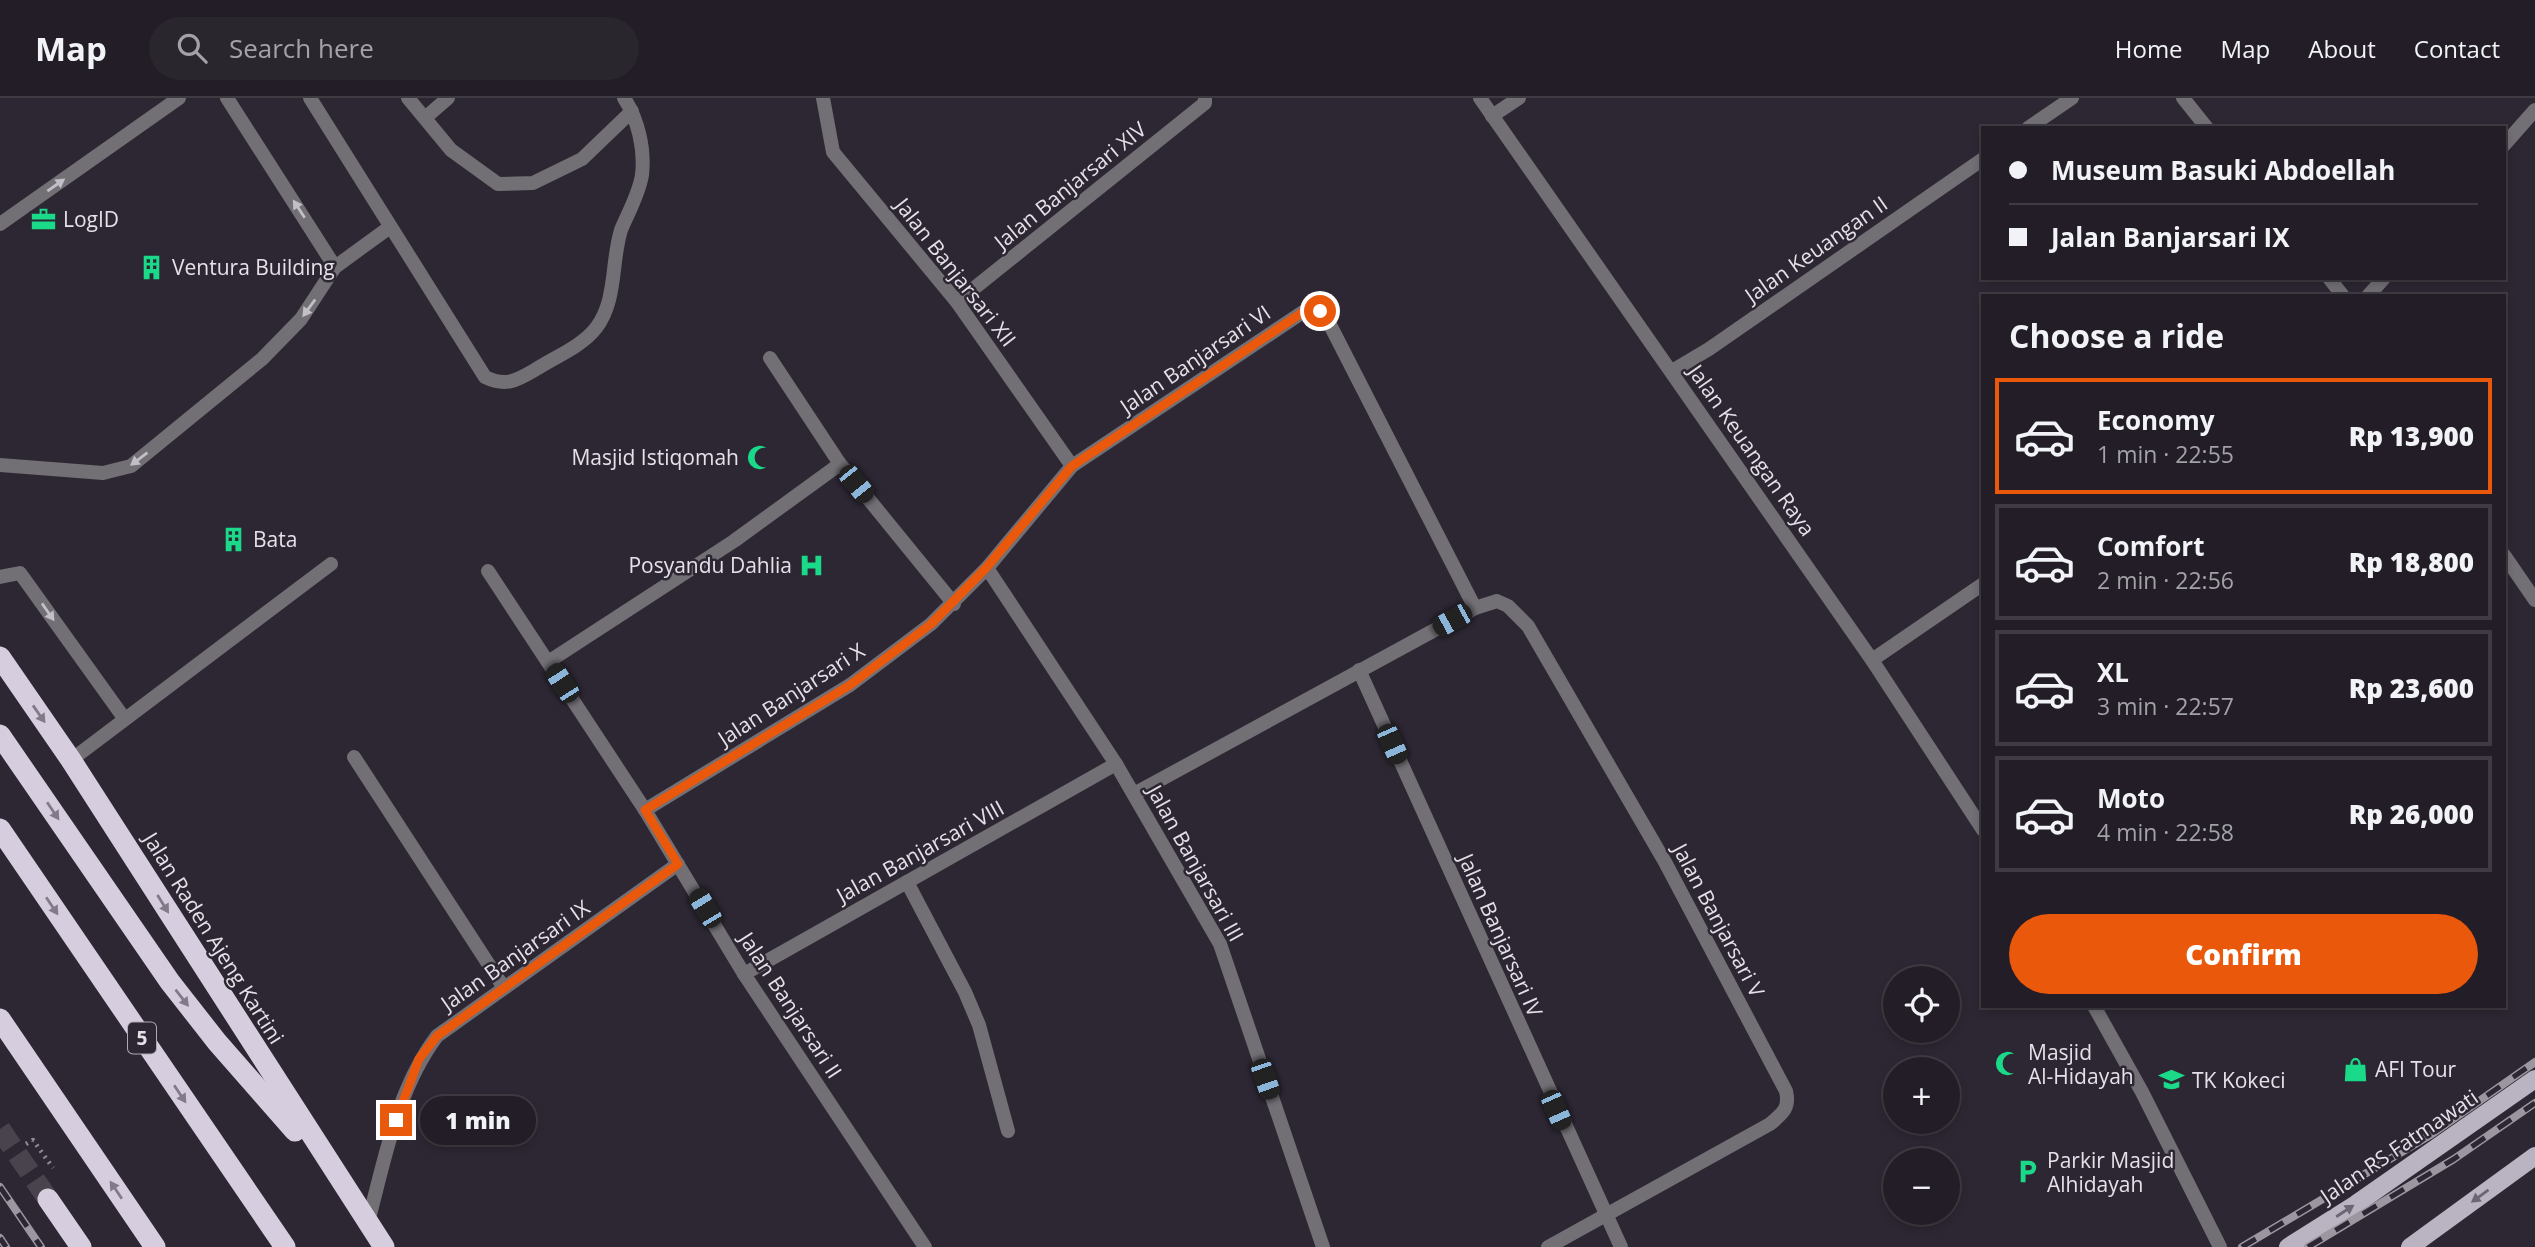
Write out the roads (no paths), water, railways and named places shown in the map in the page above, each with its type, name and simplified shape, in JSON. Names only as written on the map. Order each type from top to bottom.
[{"type":"highway","name":"Jalan Raden Ajeng Kartini","points":[[0,657],[71,760],[334,1174],[384,1247]]},
{"type":"highway","points":[[0,735],[170,982],[217,1042],[334,1174]]},
{"type":"highway","name":"5","points":[[0,829],[285,1247]]},
{"type":"highway","points":[[0,1019],[155,1247]]},
{"type":"highway","points":[[67,1247],[43,1202],[81,1247]]},
{"type":"main road","name":"Jalan RS Fatmawati","points":[[2288,1247],[2356,1204],[2535,1079]]},
{"type":"main road","points":[[2410,1247],[2535,1156]]},
{"type":"street","points":[[0,224],[179,98]]},
{"type":"street","points":[[228,98],[335,267]]},
{"type":"street","points":[[310,98],[485,377],[502,383],[517,380],[576,345],[596,328],[608,303],[621,233],[642,176],[641,144],[632,111],[624,98]]},
{"type":"street","points":[[408,98],[451,150],[498,184],[533,183],[582,159],[632,111]]},
{"type":"street","points":[[425,118],[448,98]]},
{"type":"street","name":"Jalan Banjarsari XII","points":[[823,98],[833,152],[957,302],[1072,466]]},
{"type":"street","name":"Jalan Banjarsari XIV","points":[[957,302],[1205,103],[1205,98]]},
{"type":"street","name":"Jalan Keuangan Raya","points":[[1480,98],[1872,660],[1981,827]]},
{"type":"street","points":[[1492,116],[1519,98]]},
{"type":"street","points":[[2031,126],[2071,98]]},
{"type":"street","points":[[2183,98],[2205,126]]},
{"type":"street","points":[[2506,143],[2535,110]]},
{"type":"street","name":"Jalan Keuangan II","points":[[1672,371],[1709,349],[1981,160]]},
{"type":"street","points":[[0,465],[103,473],[131,466],[262,359],[301,319],[335,267],[390,226]]},
{"type":"street","points":[[2331,280],[2341,294]]},
{"type":"street","points":[[2370,294],[2382,280]]},
{"type":"street","name":"Jalan Banjarsari VI","points":[[954,604],[1072,466],[1309,308],[1316,308],[1327,319],[1475,608]]},
{"type":"street","points":[[769,358],[840,464],[954,604]]},
{"type":"street","points":[[548,662],[734,541],[840,464]]},
{"type":"street","points":[[2506,558],[2535,600]]},
{"type":"street","points":[[71,760],[331,564]]},
{"type":"street","name":"Jalan Banjarsari III","points":[[986,568],[1116,764],[1220,944],[1323,1247]]},
{"type":"street","name":"Jalan Banjarsari II","points":[[488,571],[645,810],[744,974],[925,1247]]},
{"type":"street","points":[[0,577],[20,573],[124,718]]},
{"type":"street","points":[[1872,660],[1981,585]]},
{"type":"street","name":"Jalan Banjarsari V","points":[[1475,608],[1497,601],[1508,606],[1528,626],[1665,862],[1786,1090],[1786,1111],[1770,1124],[1605,1217]]},
{"type":"street","name":"Jalan Banjarsari X","points":[[645,810],[850,685],[954,604]]},
{"type":"street","points":[[1134,794],[1475,608]]},
{"type":"street","name":"Jalan Banjarsari IV","points":[[1359,670],[1620,1247]]},
{"type":"street","points":[[354,757],[504,988]]},
{"type":"street","name":"Jalan Banjarsari VIII","points":[[744,974],[1116,764]]},
{"type":"street","name":"Jalan Banjarsari IX","points":[[368,1223],[396,1120],[419,1059],[437,1036],[678,864]]},
{"type":"street","points":[[907,882],[974,1014],[990,1056],[1008,1131]]},
{"type":"street","points":[[2095,1008],[2142,1092],[2220,1247]]},
{"type":"street","points":[[1548,1247],[1605,1217]]},
{"type":"tunnel","points":[[0,1129],[48,1199]]},
{"type":"railway","points":[[2242,1247],[2432,1134],[2535,1062]]},
{"type":"railway","points":[[2308,1247],[2454,1159],[2535,1103]]},
{"type":"railway","points":[[0,1187],[41,1247]]},
{"type":"railway","points":[[0,1238],[6,1247]]},
{"type":"place","name":"LogID","points":[[43,219]]},
{"type":"place","name":"Ventura Building","points":[[152,267]]},
{"type":"place","name":"Masjid Istiqomah","points":[[759,457]]},
{"type":"place","name":"Bata","points":[[233,539]]},
{"type":"place","name":"Posyandu Dahlia","points":[[812,565]]},
{"type":"place","name":"Masjid Al-Hidayah","points":[[2008,1064]]},
{"type":"place","name":"AFI Tour","points":[[2355,1069]]},
{"type":"place","name":"TK Kokeci","points":[[2172,1080]]},
{"type":"place","name":"Parkir Masjid Alhidayah","points":[[2027,1172]]}]
